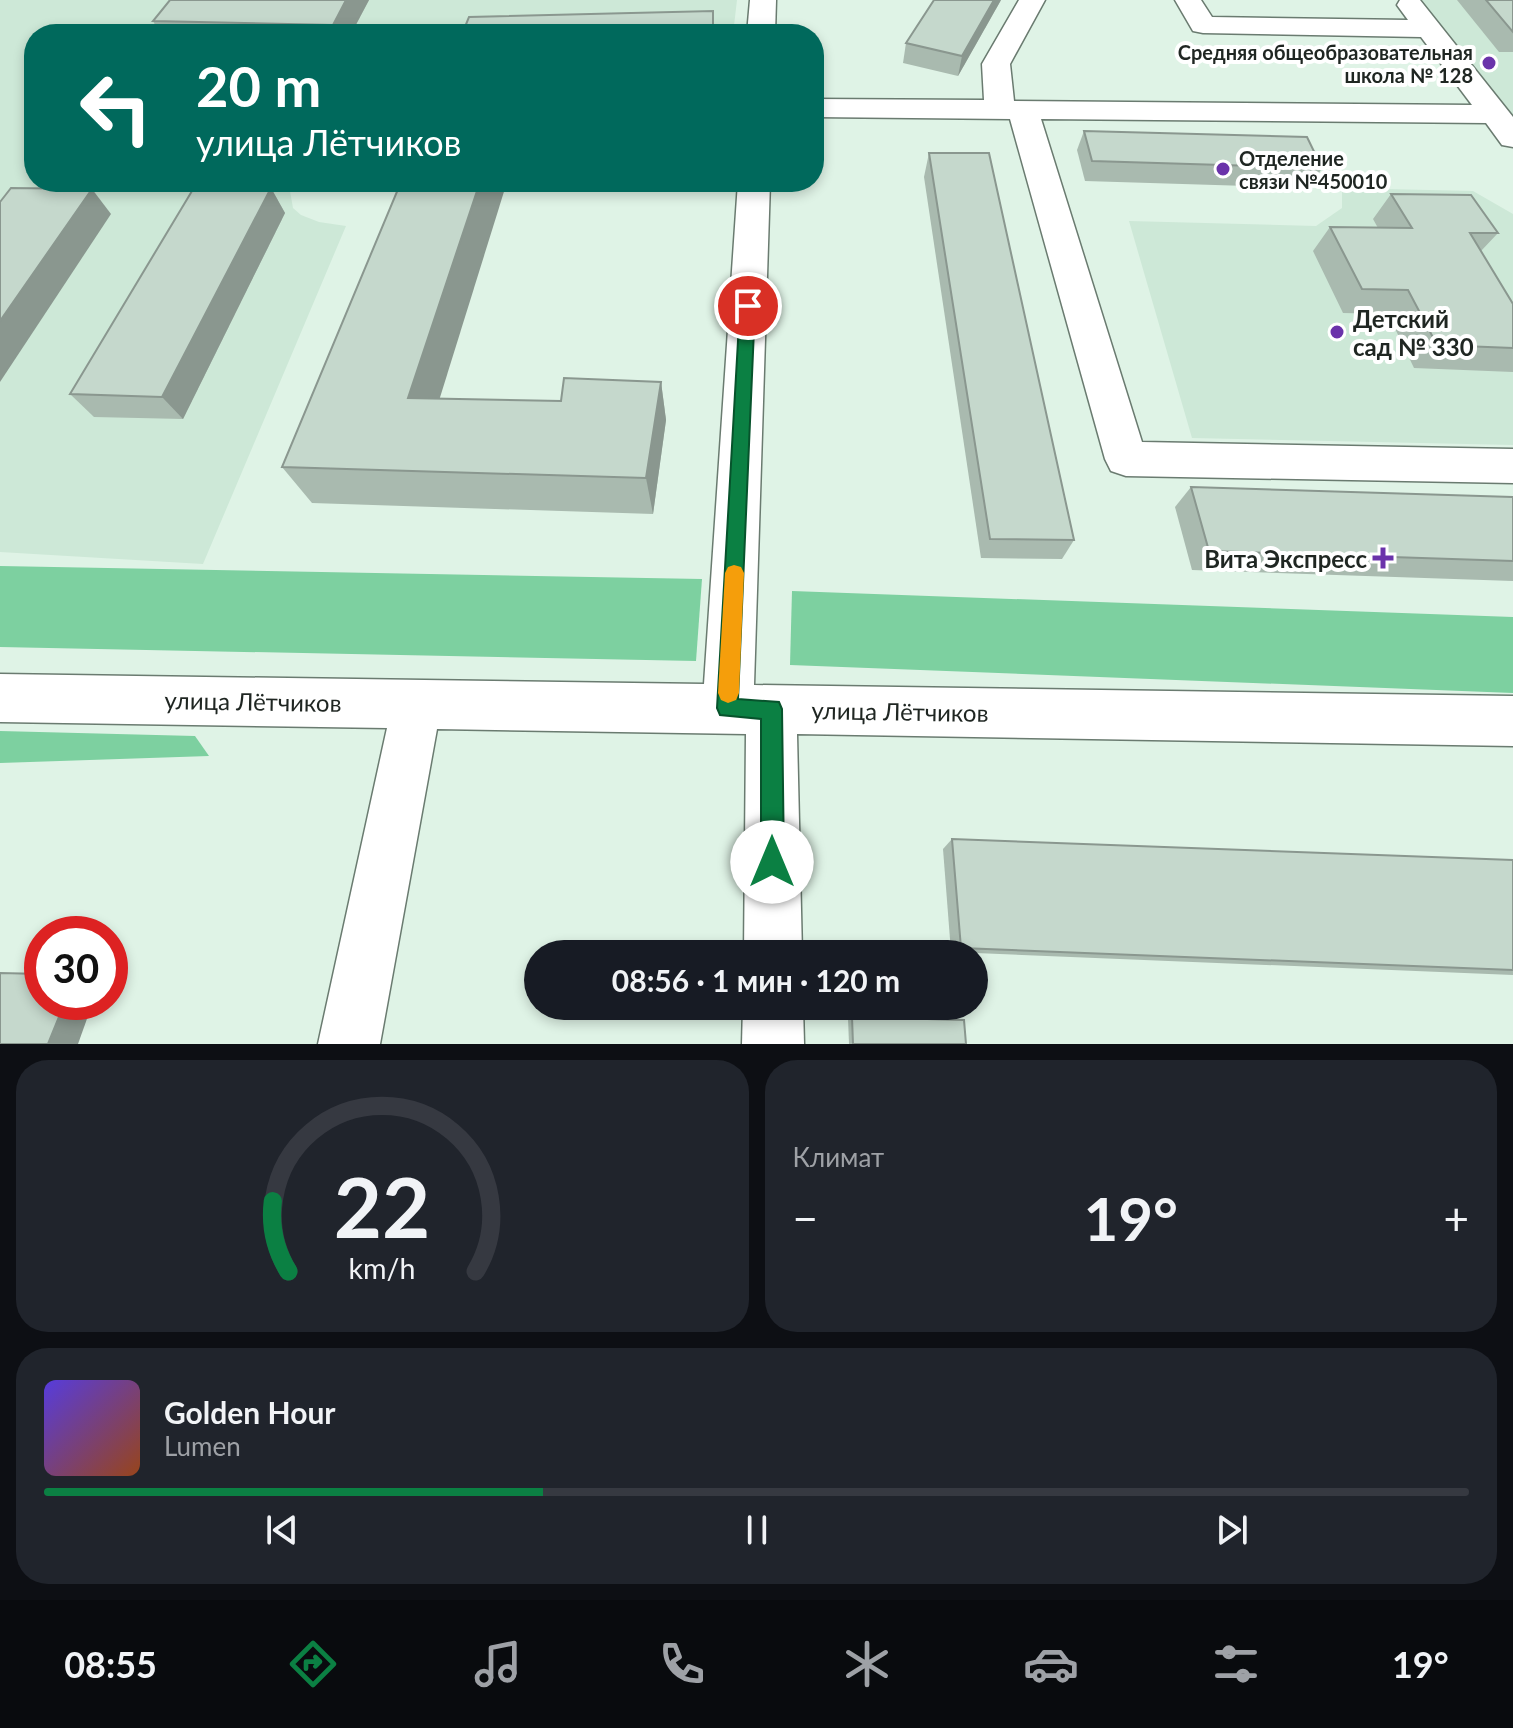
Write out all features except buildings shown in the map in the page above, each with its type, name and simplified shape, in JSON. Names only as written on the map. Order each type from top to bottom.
[{"type":"street","points":[[762,24],[763,0]]},
{"type":"street","points":[[1032,0],[996,64],[1126,459],[1513,466]]},
{"type":"street","points":[[1188,0],[1203,25],[1428,29]]},
{"type":"street","points":[[1406,0],[1513,138]]},
{"type":"street","points":[[824,108],[1494,114]]},
{"type":"street","points":[[754,192],[750,709],[772,940]]},
{"type":"street","name":"улица Лётчиков","points":[[0,698],[1513,721]]},
{"type":"street","points":[[349,1044],[417,703]]},
{"type":"street","points":[[773,1020],[773,1044]]},
{"type":"shaded area","points":[[0,0],[737,0],[734,24],[24,24],[24,192],[290,192],[293,208],[301,215],[319,222],[346,226],[203,564],[0,552]]},
{"type":"shaded area","name":"Средняя общеобразовательная школа № 128","points":[[1417,0],[1513,0],[1513,126]]},
{"type":"shaded area","name":"Детский сад № 330","points":[[1342,188],[1473,191],[1513,214],[1513,445],[1192,438],[1129,221],[1316,226],[1342,208]]},
{"type":"green space","points":[[0,566],[702,579],[696,661],[0,647]]},
{"type":"green space","points":[[792,591],[1513,617],[1513,693],[790,665]]},
{"type":"green space","points":[[0,731],[195,736],[209,756],[0,763]]},
{"type":"slow traffic","points":[[728,693],[734,573]]},
{"type":"place","name":"Средняя общеобразовательная школа № 128","points":[[1489,63]]},
{"type":"place","name":"Отделение связи №450010","points":[[1223,169]]},
{"type":"place","name":"Детский сад № 330","points":[[1337,332]]},
{"type":"place","name":"Вита Экспресс","points":[[1383,558]]},
{"type":"route","points":[[748,306],[728,708],[771,709],[772,862]]}]
